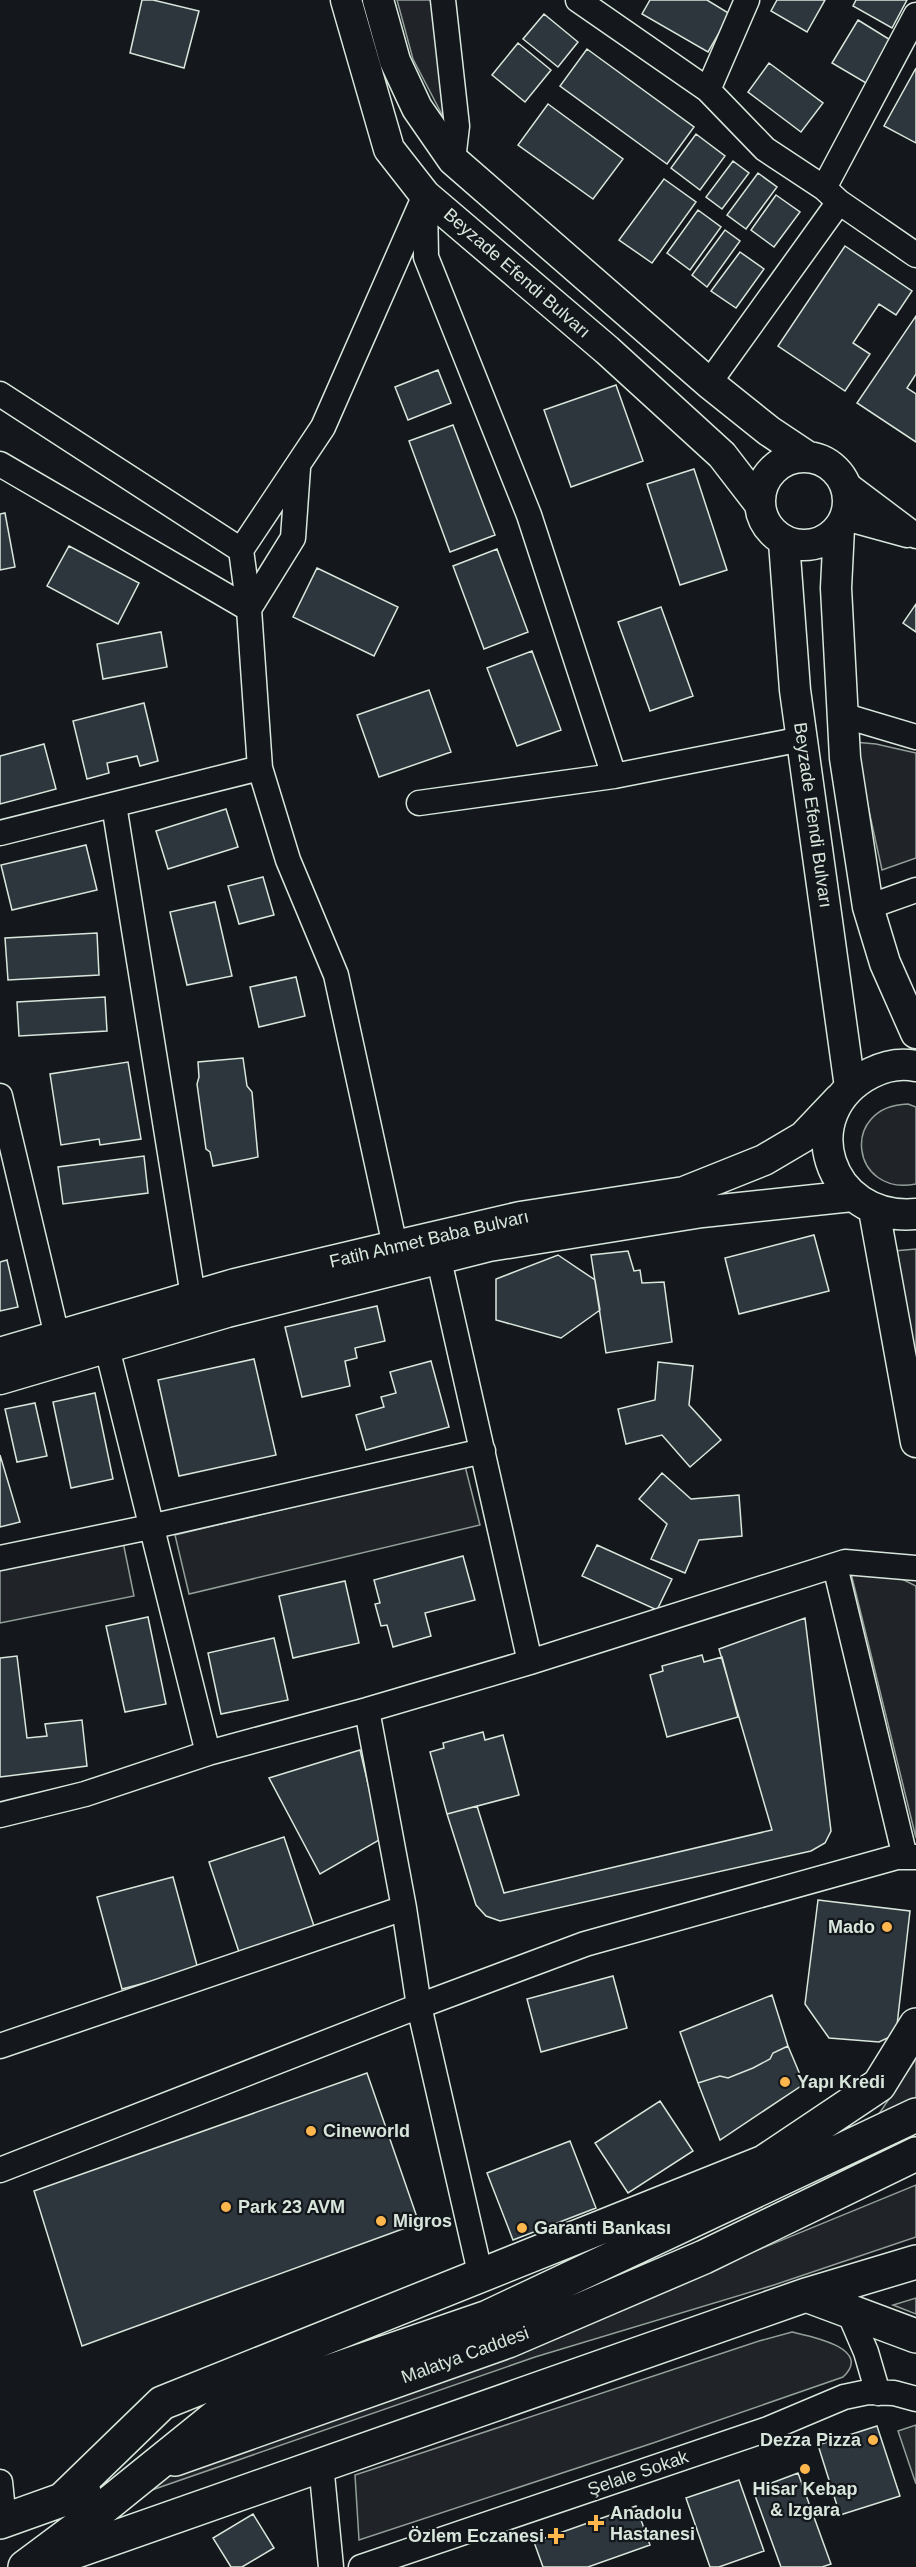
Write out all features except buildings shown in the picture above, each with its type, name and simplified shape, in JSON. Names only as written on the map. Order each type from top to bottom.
[{"type":"highway","points":[[63,2499],[162,2403],[764,2162],[879,2085],[916,2025]]},
{"type":"highway","points":[[24,2567],[229,2406],[488,2317],[916,2115]]},
{"type":"highway","name":"Malatya Caddesi","points":[[2,2521],[508,2341],[704,2256],[916,2154]]},
{"type":"highway","points":[[32,2567],[806,2295],[916,2262]]},
{"type":"highway","points":[[806,2295],[916,2336]]},
{"type":"main road","name":"Beyzade Efendi Bulvarı","points":[[346,0],[389,149],[425,195],[607,350],[722,455],[759,503]]},
{"type":"main road","points":[[378,0],[395,61],[417,108],[453,160],[709,383],[769,431],[808,457],[829,465],[843,481],[848,506],[842,523],[836,588],[845,758],[868,907],[885,963],[916,1033]]},
{"type":"main road","points":[[808,457],[793,458],[779,464],[768,474],[761,488],[759,503],[766,526],[784,542],[799,546],[814,545],[828,539],[842,523]]},
{"type":"main road","name":"Beyzade Efendi Bulvarı","points":[[784,542],[795,690],[845,1093]]},
{"type":"main road","name":"Fatih Ahmet Baba Bulvarı","points":[[0,1353],[193,1296],[395,1246],[520,1217],[684,1192],[764,1160],[803,1137],[857,1080],[880,1068],[907,1064],[916,1066]]},
{"type":"main road","points":[[845,1093],[829,1123],[828,1150],[836,1175],[863,1203],[916,1442]]},
{"type":"main road","name":"Fatih Ahmet Baba Bulvarı","points":[[0,1379],[227,1312],[489,1246],[702,1212],[863,1203],[897,1216],[916,1214]]},
{"type":"street","points":[[443,0],[457,126],[453,160]]},
{"type":"street","points":[[578,0],[708,90],[765,148],[916,255]]},
{"type":"street","points":[[708,90],[747,0]]},
{"type":"street","points":[[709,383],[831,195],[916,15]]},
{"type":"street","points":[[395,1246],[336,975],[288,860],[260,768],[249,609],[241,550],[323,428],[425,195]]},
{"type":"street","points":[[425,195],[426,257],[529,515],[614,776]]},
{"type":"street","points":[[400,254],[426,257]]},
{"type":"street","points":[[0,394],[241,550]]},
{"type":"street","points":[[0,464],[249,609]]},
{"type":"street","points":[[249,609],[293,538],[298,468]]},
{"type":"street","points":[[843,481],[916,536]]},
{"type":"street","points":[[842,523],[916,536]]},
{"type":"street","points":[[842,715],[916,737]]},
{"type":"street","points":[[419,803],[614,776],[802,739]]},
{"type":"street","points":[[0,833],[260,768]]},
{"type":"street","points":[[114,805],[193,1296]]},
{"type":"street","points":[[868,907],[916,890]]},
{"type":"street","points":[[0,1096],[57,1336]]},
{"type":"street","points":[[439,1260],[530,1662]]},
{"type":"street","points":[[107,1348],[208,1753]]},
{"type":"street","points":[[0,1558],[150,1527],[483,1450]]},
{"type":"street","points":[[0,1815],[86,1794],[208,1753],[368,1710],[530,1662],[845,1562],[916,1568]]},
{"type":"street","points":[[0,2170],[419,2006],[585,1944],[887,1860],[910,1857],[835,1566]]},
{"type":"street","points":[[368,1710],[404,1908],[419,2006],[481,2277]]},
{"type":"street","points":[[0,2046],[404,1908]]},
{"type":"street","points":[[848,2310],[866,2352],[878,2393]]},
{"type":"street","name":"Şelale Sokak","points":[[362,2567],[768,2429],[844,2397],[894,2393],[916,2399]]},
{"type":"street","points":[[321,2464],[331,2567]]},
{"type":"street","points":[[0,2482],[2,2521]]},
{"type":"shaded area","points":[[397,0],[432,0],[449,128],[413,59]]},
{"type":"shaded area","points":[[854,742],[876,744],[916,753],[916,858],[882,870]]},
{"type":"shaded area","points":[[908,1104],[916,1107],[916,1184],[894,1184],[878,1177],[867,1165],[862,1150],[863,1134],[871,1119],[886,1109]]},
{"type":"shaded area","points":[[916,1249],[916,1367],[894,1251]]},
{"type":"shaded area","points":[[465,1466],[480,1525],[189,1594],[175,1535]]},
{"type":"shaded area","points":[[123,1542],[134,1596],[0,1623],[0,1566]]},
{"type":"shaded area","points":[[850,1569],[892,1574],[916,1586],[916,1838]]},
{"type":"shaded area","points":[[916,2059],[916,2133],[866,2133]]},
{"type":"shaded area","points":[[916,2185],[916,2237],[774,2285],[535,2357],[123,2500],[126,2488],[553,2334]]},
{"type":"shaded area","points":[[916,2298],[916,2314],[893,2305]]},
{"type":"shaded area","points":[[792,2332],[824,2340],[845,2351],[850,2358],[850,2367],[843,2377],[653,2443],[359,2540],[355,2475]]},
{"type":"shaded area","points":[[916,2425],[916,2484],[898,2431]]},
{"type":"place","name":"Mado","points":[[887,1927]]},
{"type":"place","name":"Yapı Kredi","points":[[785,2082]]},
{"type":"place","name":"Cineworld","points":[[311,2131]]},
{"type":"place","name":"Park 23 AVM","points":[[226,2207]]},
{"type":"place","name":"Migros","points":[[381,2221]]},
{"type":"place","name":"Garanti Bankası","points":[[522,2228]]},
{"type":"place","name":"Dezza Pizza","points":[[873,2440]]},
{"type":"place","name":"Hisar Kebap & Izgara","points":[[805,2469]]},
{"type":"place","name":"Anadolu Hastanesi","points":[[596,2523]]},
{"type":"place","name":"Özlem Eczanesi","points":[[556,2536]]}]
